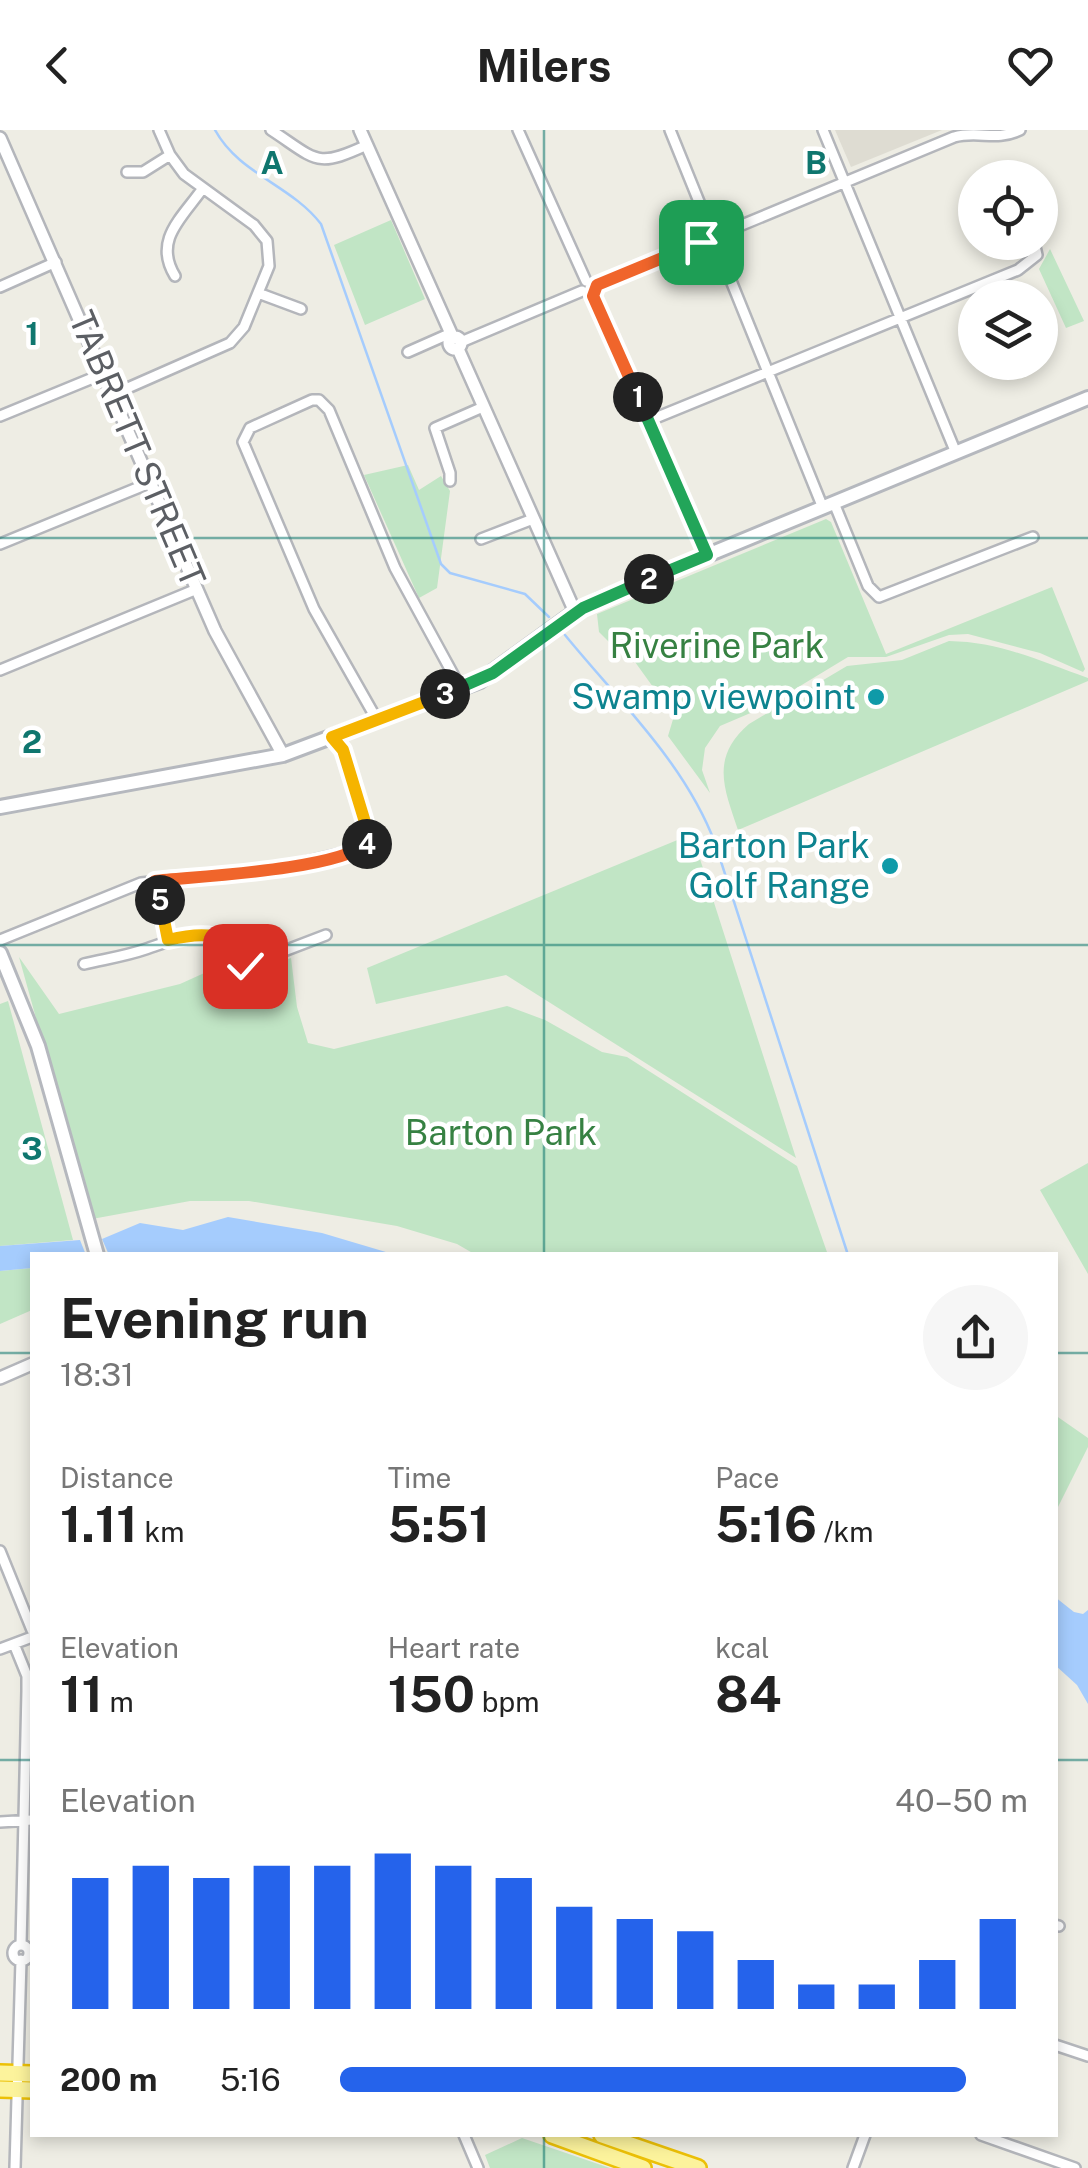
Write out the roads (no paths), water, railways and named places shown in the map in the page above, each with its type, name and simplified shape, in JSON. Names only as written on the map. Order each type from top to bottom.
[{"type":"highway","points":[[558,2137],[643,2168]]},
{"type":"highway","points":[[612,2137],[642,2143],[698,2168]]},
{"type":"main road","points":[[0,806],[283,755],[332,737],[493,673],[575,612],[1088,398]]},
{"type":"main road","points":[[0,954],[38,1046],[95,1252]]},
{"type":"street","points":[[114,394],[230,342],[244,327],[269,266],[267,241],[254,225],[184,174],[159,130]]},
{"type":"street","points":[[272,130],[316,160],[334,160],[367,145]]},
{"type":"street","points":[[360,130],[575,612]]},
{"type":"street","points":[[518,130],[585,296],[593,296]]},
{"type":"street","points":[[670,130],[768,372],[829,506],[868,586],[878,598],[1033,537]]},
{"type":"street","points":[[823,130],[956,453]]},
{"type":"street","points":[[707,555],[593,296],[597,285],[963,135],[1000,138],[1020,130]]},
{"type":"street","name":"TABRETT STREET","points":[[0,138],[4,159],[56,262],[224,648],[283,755]]},
{"type":"street","points":[[127,172],[143,172],[170,155]]},
{"type":"street","points":[[174,276],[166,262],[166,245],[203,188]]},
{"type":"street","points":[[648,421],[1018,270],[1031,260]]},
{"type":"street","points":[[0,286],[56,262]]},
{"type":"street","points":[[408,352],[456,340],[592,280],[597,285]]},
{"type":"street","points":[[258,294],[301,309]]},
{"type":"street","points":[[0,416],[105,373]]},
{"type":"street","points":[[377,720],[314,609],[243,442],[250,428],[312,400],[319,400],[330,410],[395,568],[461,688]]},
{"type":"street","points":[[450,481],[435,428],[484,407]]},
{"type":"street","points":[[0,544],[152,482]]},
{"type":"street","points":[[480,539],[533,520]]},
{"type":"street","points":[[0,670],[197,589]]},
{"type":"street","points":[[0,940],[141,883],[275,868],[360,849],[368,840],[343,750],[332,737]]},
{"type":"street","points":[[155,881],[168,940]]},
{"type":"street","points":[[84,964],[204,932],[228,940],[240,952],[245,966],[326,935]]},
{"type":"street","points":[[0,1378],[30,1365]]},
{"type":"street","points":[[0,1550],[30,1629]]},
{"type":"street","points":[[0,1649],[30,1635]]},
{"type":"street","points":[[14,1644],[28,1690],[29,1820],[15,2168]]},
{"type":"street","points":[[0,1822],[29,1820]]},
{"type":"street","points":[[0,1954],[23,1953]]},
{"type":"street","points":[[1058,2046],[1088,2056]]},
{"type":"street","points":[[465,2137],[478,2168]]},
{"type":"street","points":[[853,2168],[864,2137]]},
{"type":"street","points":[[987,2137],[1075,2168]]},
{"type":"water","points":[[228,1217],[322,1233],[386,1252],[108,1252],[102,1239],[140,1223],[183,1230]]},
{"type":"water","points":[[80,1240],[85,1252],[30,1252],[30,1268],[0,1271],[0,1246]]},
{"type":"water","points":[[1058,1599],[1074,1612],[1083,1614],[1088,1610],[1088,1704],[1077,1685],[1058,1668]]},
{"type":"waterway","points":[[215,130],[237,158],[295,199],[321,224],[441,564],[450,573],[525,594],[549,617]]},
{"type":"waterway","points":[[565,635],[649,733],[702,814],[715,843],[847,1252]]},
{"type":"place","name":"Swamp viewpoint","points":[[876,697]]},
{"type":"place","name":"Barton Park Golf Range","points":[[890,866]]},
{"type":"park label","name":"Riverine Park","points":[[717,646]]},
{"type":"park label","name":"Barton Park","points":[[501,1133]]}]
